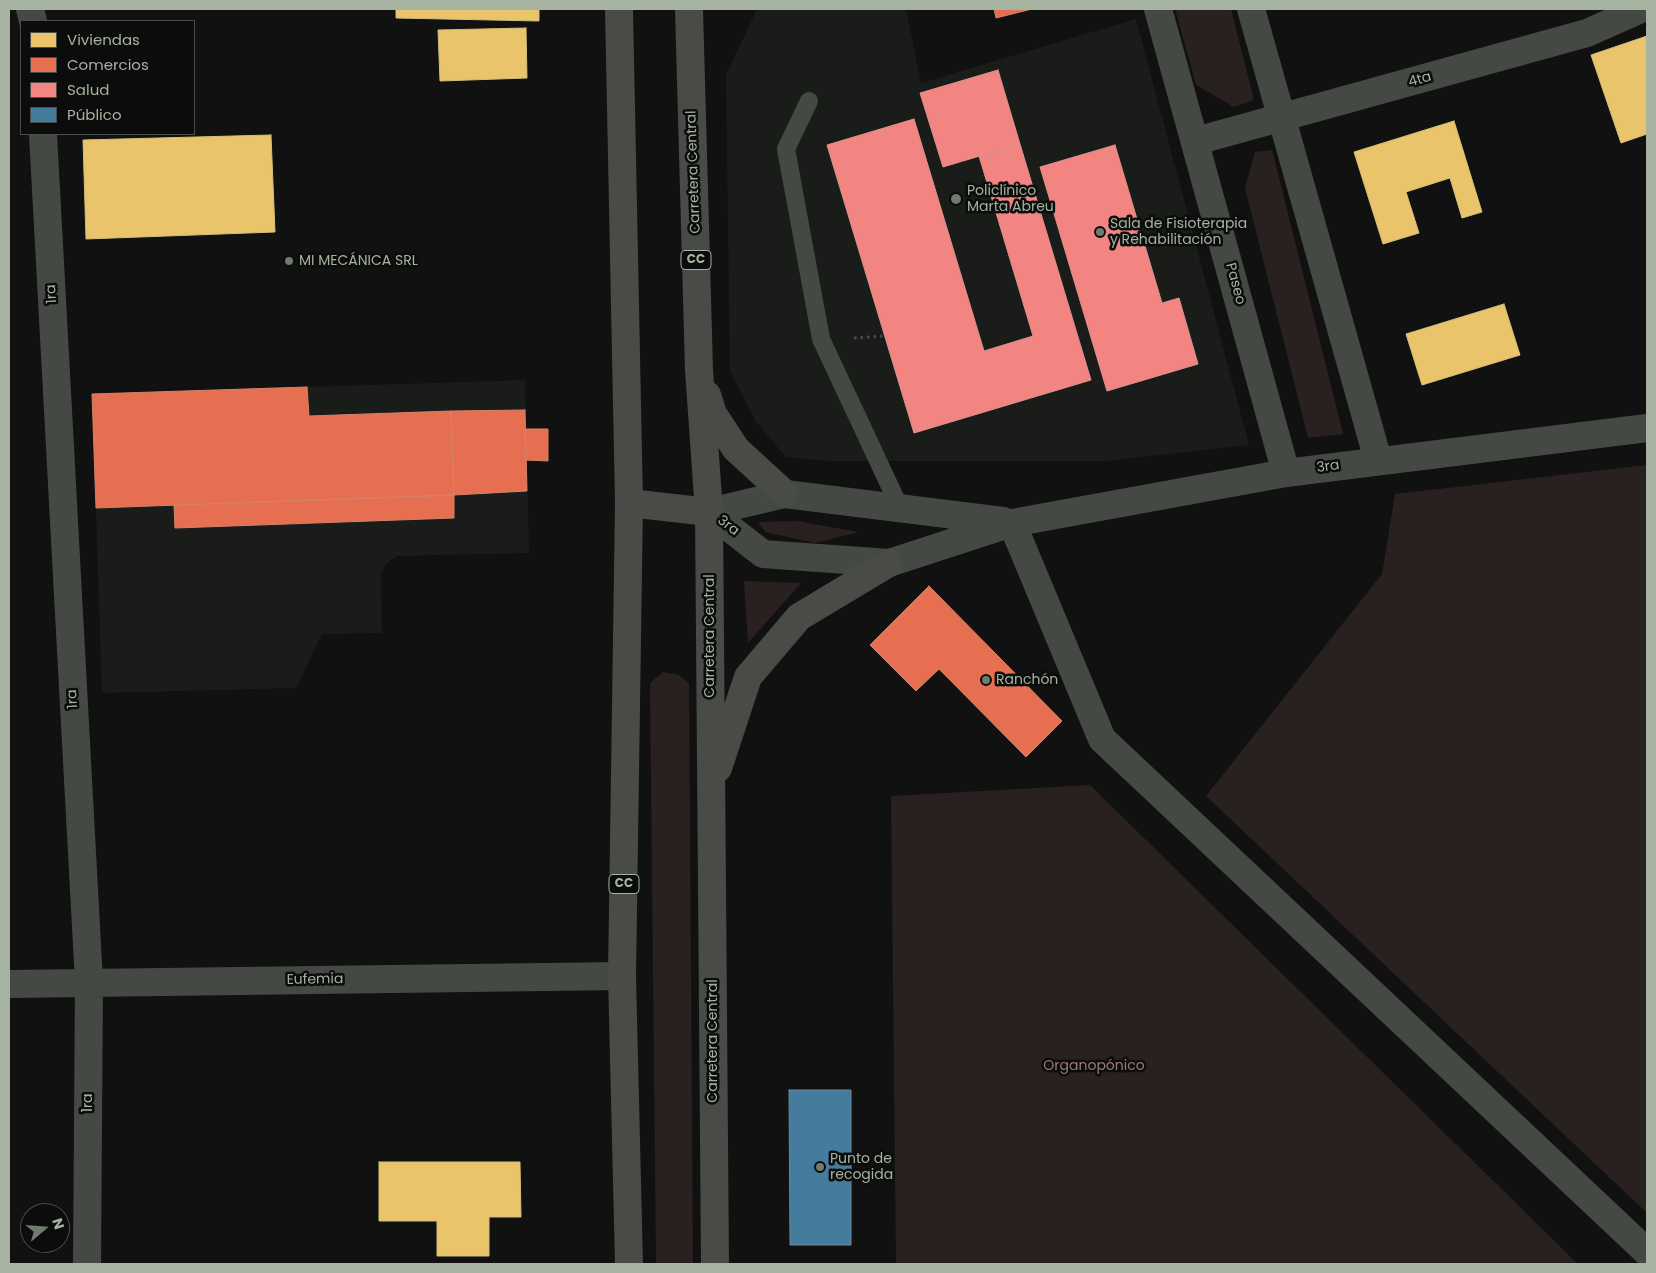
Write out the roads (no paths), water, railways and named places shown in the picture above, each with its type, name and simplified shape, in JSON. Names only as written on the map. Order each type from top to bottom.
[{"type":"main road","name":"CC","points":[[619,9],[629,503],[622,976],[629,1264]]},
{"type":"main road","name":"Carretera Central","points":[[689,9],[700,370],[709,512],[715,1264]]},
{"type":"main road","points":[[700,370],[713,414],[736,449],[785,494]]},
{"type":"main road","points":[[629,503],[709,512]]},
{"type":"main road","points":[[711,789],[748,677],[799,617],[889,562]]},
{"type":"street","name":"Paseo","points":[[1158,9],[1196,141],[1286,473]]},
{"type":"street","points":[[1251,9],[1378,460]]},
{"type":"street","name":"4ta","points":[[1196,141],[1282,119],[1587,32],[1641,9]]},
{"type":"street","name":"1ra","points":[[43,135],[89,982],[87,1264]]},
{"type":"street","name":"3ra","points":[[709,512],[763,554],[889,562],[1012,522],[1286,473],[1378,460],[1647,428]]},
{"type":"street","name":"3ra","points":[[709,512],[785,494],[901,510],[1012,522]]},
{"type":"street","points":[[1012,522],[1102,740],[1647,1252]]},
{"type":"street","name":"Eufemia","points":[[9,984],[622,976]]},
{"type":"lane","points":[[810,101],[786,149],[821,340],[901,510]]},
{"type":"place","name":"Policlínico Marta Abreu","points":[[956,199]]},
{"type":"place","name":"Sala de Fisioterapia y Rehabilitación","points":[[1100,232]]},
{"type":"place","name":"MI MECÁNICA SRL","points":[[289,261]]},
{"type":"place","name":"Ranchón","points":[[986,680]]},
{"type":"place","name":"Punto de recogida","points":[[820,1167]]},
{"type":"park label","name":"Organopónico","points":[[1094,1066]]}]
